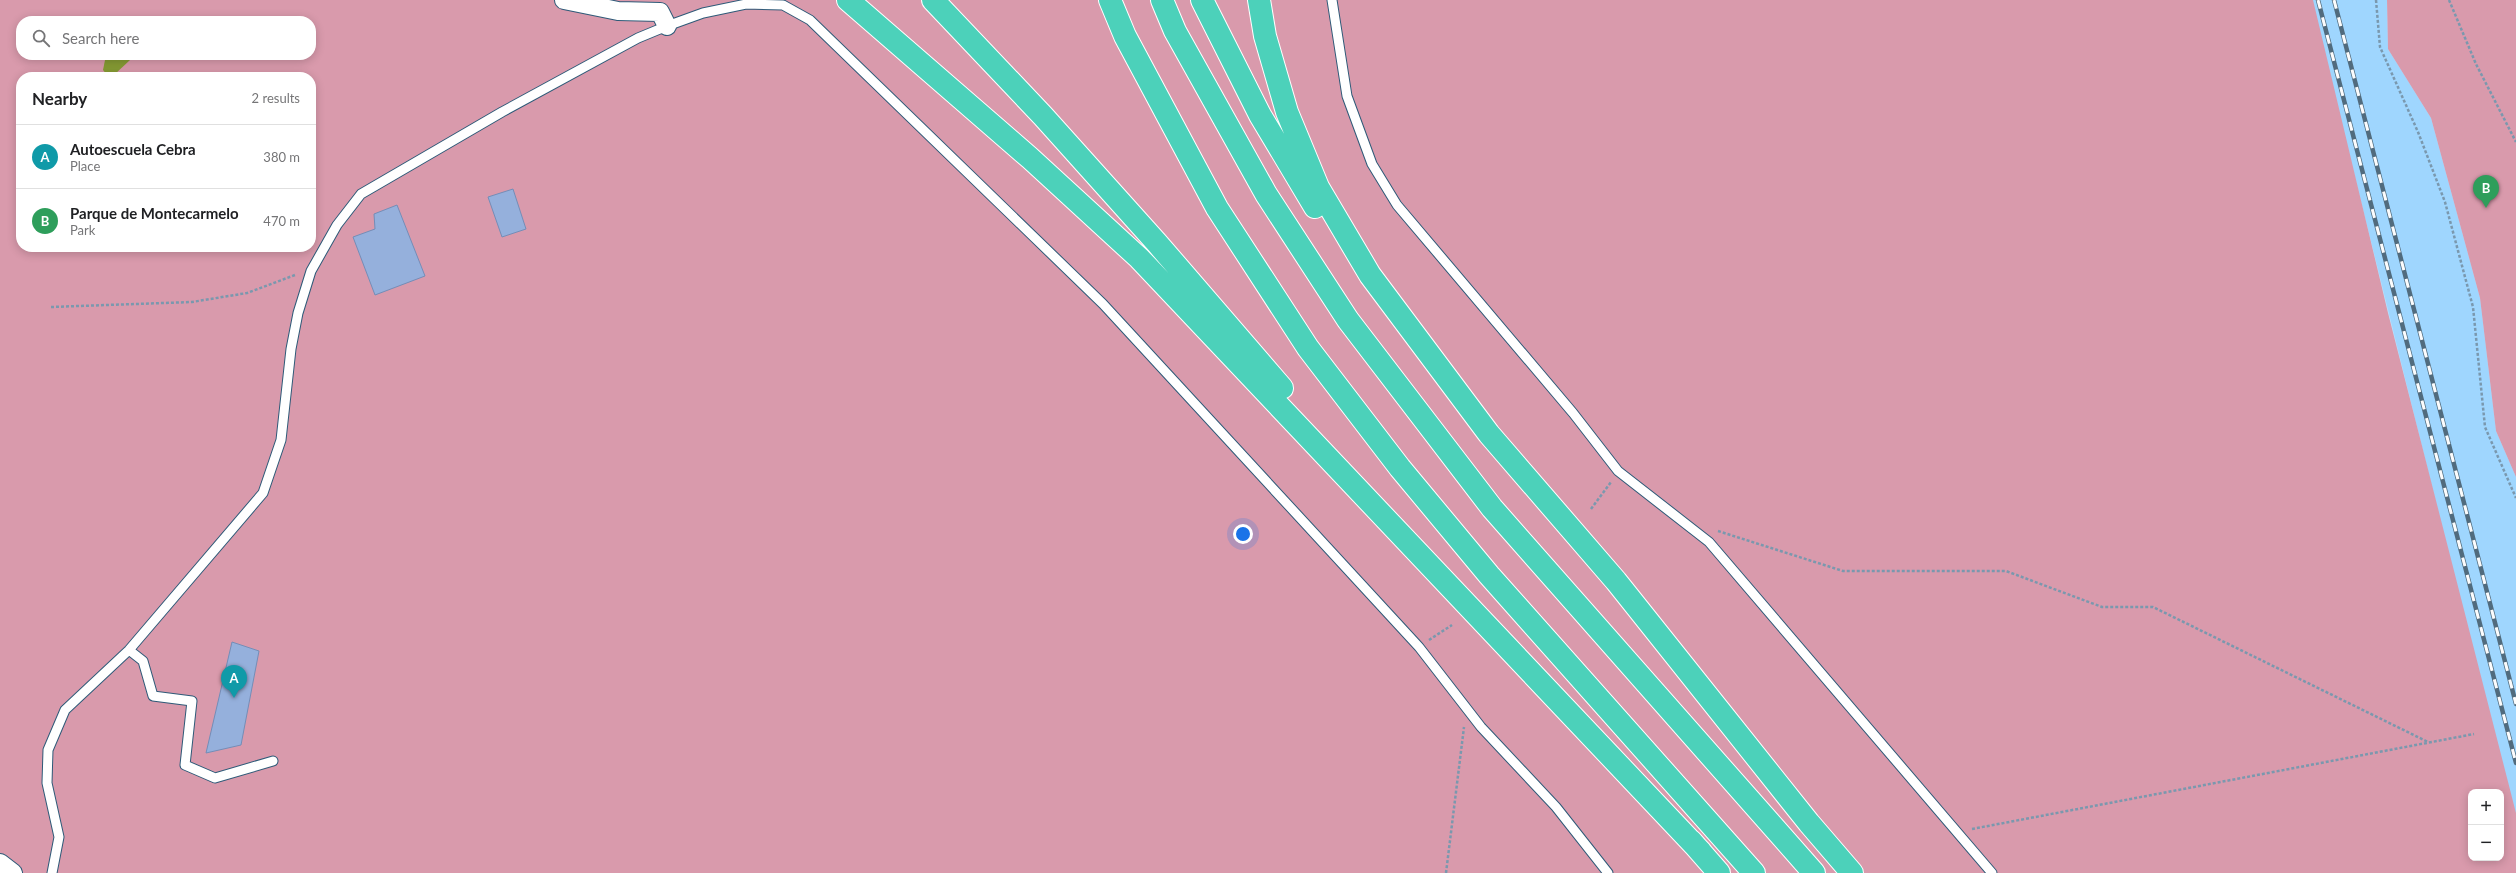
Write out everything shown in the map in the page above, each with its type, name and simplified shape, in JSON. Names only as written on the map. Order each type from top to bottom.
[{"type":"highway","points":[[848,0],[1030,158],[1139,258],[1701,852]]},
{"type":"highway","points":[[933,0],[1043,116],[1157,243],[1277,383],[1720,873]]},
{"type":"highway","points":[[1110,0],[1125,36],[1217,208],[1308,348],[1400,468],[1489,575],[1754,873]]},
{"type":"highway","points":[[1162,0],[1175,31],[1266,194],[1348,320],[1492,508],[1814,873]]},
{"type":"highway","points":[[1202,0],[1264,122],[1306,194],[1378,305],[1483,440],[1689,673]]},
{"type":"highway","points":[[1259,0],[1265,36],[1287,112],[1318,187],[1370,275],[1489,434],[1616,581],[1852,873]]},
{"type":"street","points":[[564,0],[618,11],[660,12],[667,26]]},
{"type":"street","points":[[0,863],[13,873]]},
{"type":"lane","points":[[1332,0],[1347,96],[1372,164],[1397,205],[1573,413],[1618,471],[1709,542],[1992,873]]},
{"type":"lane","points":[[52,873],[59,837],[47,783],[48,750],[65,710],[129,650],[263,493],[281,440],[291,349],[298,313],[311,271],[337,225],[361,194],[502,112],[638,38],[703,13],[746,4],[783,5],[810,20],[1104,304],[1419,647],[1481,727],[1556,807],[1608,873]]},
{"type":"lane","points":[[129,650],[144,661],[153,696],[192,701],[185,765],[215,778],[273,761]]},
{"type":"path","points":[[2376,0],[2380,47],[2418,132],[2445,202],[2473,307],[2485,427],[2515,490],[2516,498]]},
{"type":"path","points":[[2449,0],[2476,64],[2516,142]]},
{"type":"path","points":[[50,307],[192,302],[247,293],[294,276],[319,257]]},
{"type":"path","points":[[1591,509],[1618,471]]},
{"type":"path","points":[[1716,531],[1844,571],[2006,571],[2102,607],[2152,607],[2428,742]]},
{"type":"path","points":[[1419,647],[1452,625]]},
{"type":"path","points":[[1446,873],[1466,708]]},
{"type":"path","points":[[1956,832],[2474,734]]},
{"type":"shaded area","points":[[0,0],[2313,0],[2388,313],[2516,813],[2516,873],[0,873]]},
{"type":"shaded area","points":[[2311,0],[2387,0],[2388,49],[2431,118],[2480,298],[2496,431],[2516,477],[2516,838],[2442,527]]},
{"type":"shaded area","points":[[2387,0],[2516,0],[2516,477],[2496,431],[2480,298],[2431,118],[2388,49]]},
{"type":"shaded area","points":[[105,60],[130,60],[117,72],[105,72],[103,70]]},
{"type":"building","points":[[513,189],[526,229],[502,237],[488,197]]},
{"type":"building","points":[[397,205],[425,276],[375,295],[353,237],[375,229],[374,214]]},
{"type":"building","points":[[232,642],[259,651],[241,745],[206,753]]},
{"type":"railway","points":[[2318,0],[2516,763]]},
{"type":"railway","points":[[2334,0],[2516,704]]},
{"type":"place","name":"Parque de Montecarmelo","points":[[2486,208]]},
{"type":"place","name":"Autoescuela Cebra","points":[[234,698]]}]
